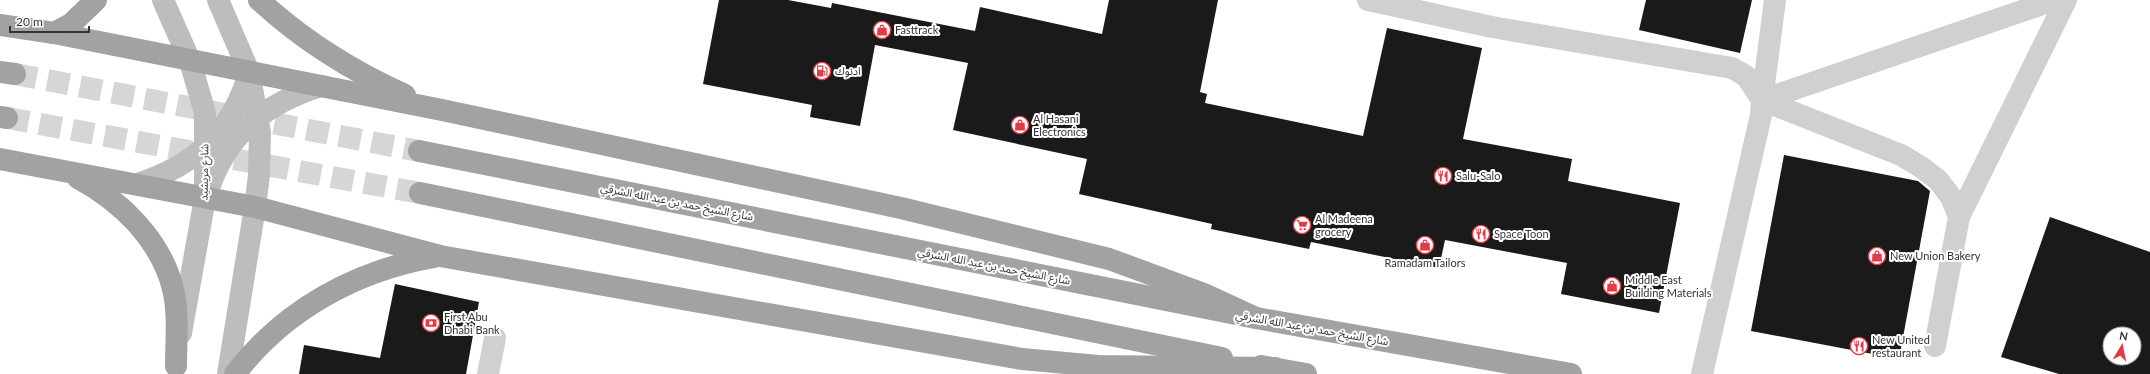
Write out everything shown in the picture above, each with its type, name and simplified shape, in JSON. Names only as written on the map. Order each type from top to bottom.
[{"type":"highway","points":[[54,33],[71,24],[96,0]]},
{"type":"highway","points":[[259,0],[299,33],[333,56],[368,77],[442,110]]},
{"type":"highway","points":[[0,25],[54,33],[442,110],[894,206],[967,226],[1066,247],[1151,274],[1204,294],[1256,318]]},
{"type":"highway","name":"شارع الشيخ حمد بن عبد الله الشرقي","points":[[419,151],[1256,318],[1571,374]]},
{"type":"highway","points":[[0,159],[51,167],[255,207],[440,256],[1022,359],[1098,366],[1275,368]]},
{"type":"highway","points":[[51,167],[72,175],[111,198],[128,213],[153,244],[166,268],[173,289],[177,314],[175,370]]},
{"type":"highway","points":[[420,192],[1306,374]]},
{"type":"highway","points":[[235,374],[269,336],[312,303],[349,282],[378,270],[408,261],[440,256]]},
{"type":"main road","name":"شارع مريشيد","points":[[163,0],[190,61],[205,113],[205,198],[175,370]]},
{"type":"main road","points":[[218,0],[249,72],[260,133],[259,175],[255,207],[228,374]]},
{"type":"main road","points":[[137,184],[173,170],[205,147],[217,134],[237,105],[249,72]]},
{"type":"main road","points":[[205,198],[213,175],[224,154],[239,134],[257,117],[290,97],[321,86]]},
{"type":"street","points":[[1368,0],[1492,27],[1732,68],[1746,76],[1762,100],[1900,155],[1921,167],[1938,180],[1951,197],[1959,217]]},
{"type":"street","points":[[1702,374],[1761,115],[1775,0]]},
{"type":"street","points":[[1762,100],[2054,0]]},
{"type":"street","points":[[1935,346],[1959,217],[2066,0]]},
{"type":"street","points":[[488,374],[495,338]]},
{"type":"building","points":[[719,0],[788,0],[831,8],[832,3],[975,31],[980,7],[1102,34],[1109,0],[1218,0],[1200,92],[1207,94],[1205,103],[1363,136],[1387,28],[1482,48],[1463,139],[1572,159],[1568,181],[1680,203],[1659,313],[1561,294],[1567,263],[1445,240],[1439,268],[1311,242],[1309,249],[1211,229],[1212,224],[1079,194],[1087,159],[953,130],[968,63],[875,45],[860,126],[810,117],[812,105],[703,84]]},
{"type":"building","points":[[1646,0],[1752,0],[1740,53],[1639,30]]},
{"type":"building","points":[[1784,155],[1918,181],[1930,191],[1899,359],[1751,331]]},
{"type":"building","points":[[2050,217],[2150,252],[2150,374],[2059,374],[2001,357]]},
{"type":"building","name":"First Abu Dhabi Bank","points":[[395,284],[479,302],[466,374],[299,374],[304,345],[380,358]]},
{"type":"tunnel","points":[[15,74],[419,151]]},
{"type":"tunnel","points":[[7,118],[420,193]]},
{"type":"place","name":"Fasttrack","points":[[882,30]]},
{"type":"place","name":"ادنوك","points":[[822,71]]},
{"type":"place","name":"Al Hasani Electronics","points":[[1020,125]]},
{"type":"place","name":"Salu-Salo","points":[[1443,176]]},
{"type":"place","name":"Al Madeena grocery","points":[[1302,225]]},
{"type":"place","name":"Space Toon","points":[[1481,234]]},
{"type":"place","name":"Ramadam Tailors","points":[[1425,245]]},
{"type":"place","name":"New Union Bakery","points":[[1877,256]]},
{"type":"place","name":"Middle East Building Materials","points":[[1612,286]]},
{"type":"place","name":"First Abu Dhabi Bank","points":[[431,323]]},
{"type":"place","name":"New United restaurant","points":[[1859,346]]}]
